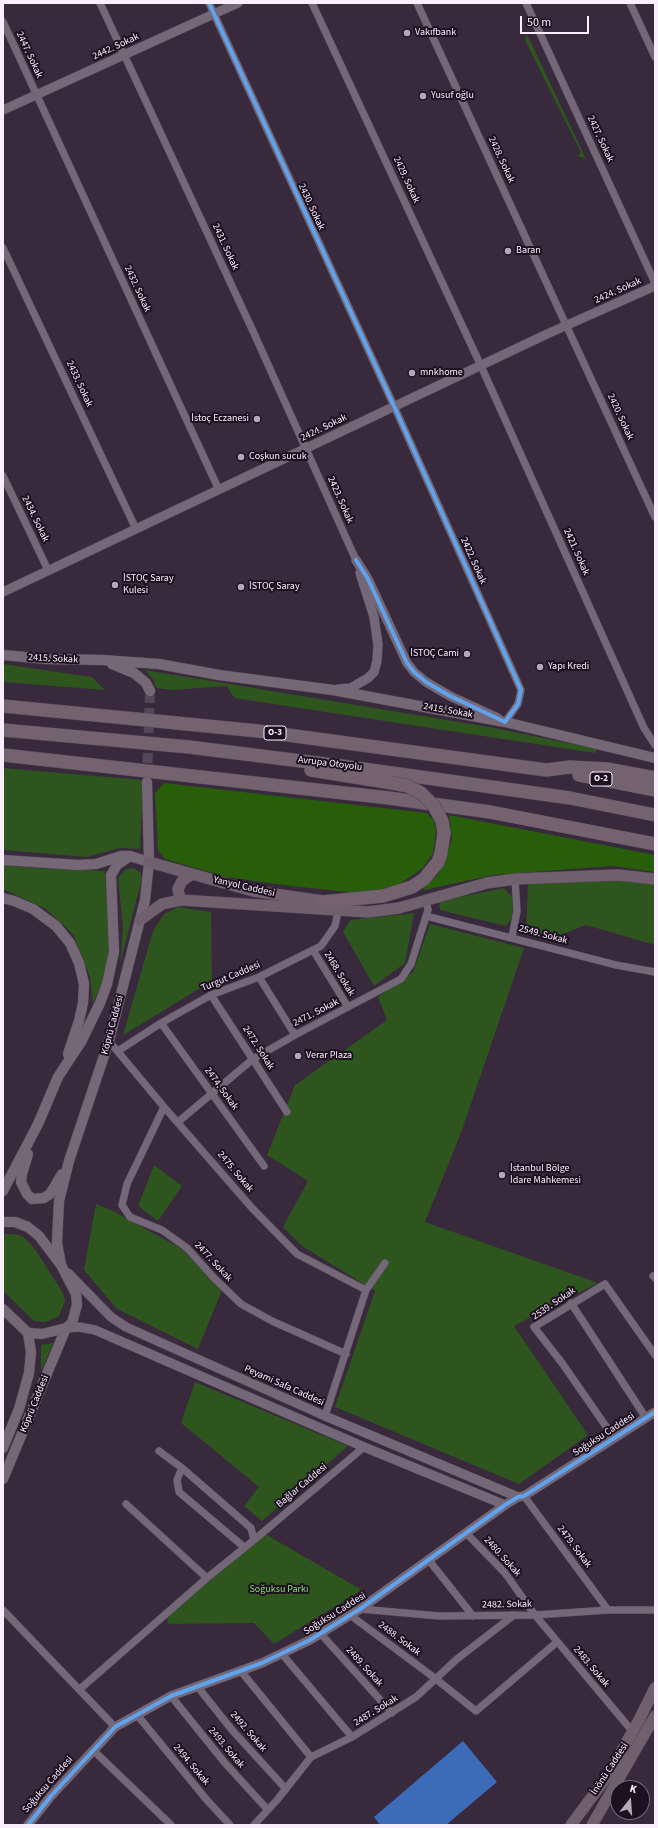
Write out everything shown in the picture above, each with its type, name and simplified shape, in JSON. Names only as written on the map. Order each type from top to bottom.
[{"type":"highway","name":"O-3","points":[[3,706],[258,730],[546,770],[570,767],[607,769],[655,778]]},
{"type":"highway","name":"Avrupa Otoyolu","points":[[3,730],[269,757],[555,796],[655,815]]},
{"type":"highway","points":[[3,756],[396,799],[498,814],[655,844]]},
{"type":"highway","points":[[269,757],[311,770],[408,786],[421,793],[434,806],[442,821],[444,833],[441,853],[438,862],[424,879],[412,887],[383,896],[322,902]]},
{"type":"highway","name":"O-2","points":[[546,770],[582,775],[655,790]]},
{"type":"main road","name":"2415. Sokak","points":[[3,655],[46,660],[103,660],[159,664],[219,675],[333,690],[505,722],[655,758]]},
{"type":"main road","points":[[103,660],[134,673],[146,683],[150,691]]},
{"type":"main road","name":"Köprü Caddesi","points":[[3,1479],[66,1328],[72,1322],[75,1315],[76,1294],[61,1265],[57,1243],[59,1200],[69,1161],[109,1041],[148,883],[150,862],[147,782]]},
{"type":"main road","name":"Yanyol Caddesi","points":[[3,860],[78,865],[96,864],[121,856],[130,856],[253,891],[322,902],[368,905],[391,902],[487,883]]},
{"type":"main road","name":"Köprü Caddesi","points":[[3,1191],[38,1124],[58,1077],[96,1014],[112,966],[114,946],[111,875],[117,865],[130,856]]},
{"type":"main road","points":[[181,900],[178,889],[182,880],[192,874]]},
{"type":"main road","points":[[140,920],[162,904],[181,900],[368,912],[399,908],[487,883],[515,879],[553,876],[618,875],[655,879]]},
{"type":"main road","points":[[3,898],[33,909],[56,926],[70,943],[79,963],[84,984],[83,1003],[79,1022],[58,1077]]},
{"type":"main road","points":[[38,1124],[22,1174],[21,1182],[27,1194],[32,1199],[44,1198],[50,1194],[69,1161]]},
{"type":"main road","points":[[3,1222],[15,1222],[28,1227],[39,1236],[61,1265]]},
{"type":"main road","points":[[3,1309],[28,1333],[42,1334],[66,1328]]},
{"type":"main road","name":"Köprü Caddesi","points":[[3,1448],[19,1409],[29,1373],[31,1352],[28,1333]]},
{"type":"main road","name":"İnönü Caddesi","points":[[571,1825],[609,1774],[633,1732],[655,1688]]},
{"type":"main road","name":"İnönü Caddesi","points":[[592,1825],[655,1716]]},
{"type":"street","name":"2431. Sokak","points":[[100,3],[306,448]]},
{"type":"street","name":"2430. Sokak","points":[[209,3],[394,406]]},
{"type":"street","name":"2442. Sokak","points":[[3,110],[37,96],[238,3]]},
{"type":"street","name":"2429. Sokak","points":[[312,3],[481,366]]},
{"type":"street","name":"2428. Sokak","points":[[418,3],[567,325]]},
{"type":"street","name":"2427. Sokak","points":[[526,3],[655,285]]},
{"type":"street","points":[[630,3],[655,57]]},
{"type":"street","name":"2447. Sokak","points":[[3,22],[37,96]]},
{"type":"street","name":"2432. Sokak","points":[[37,96],[219,490]]},
{"type":"street","name":"2433. Sokak","points":[[3,248],[136,529]]},
{"type":"street","name":"2424. Sokak","points":[[3,592],[394,406],[655,285]]},
{"type":"street","name":"2420. Sokak","points":[[567,325],[655,517]]},
{"type":"street","name":"2421. Sokak","points":[[481,366],[644,728],[655,745]]},
{"type":"street","name":"2422. Sokak","points":[[394,406],[521,690],[518,704],[505,722]]},
{"type":"street","name":"2423. Sokak","points":[[306,448],[356,560]]},
{"type":"street","name":"2434. Sokak","points":[[3,476],[48,570]]},
{"type":"street","points":[[356,560],[368,579],[407,663],[414,672],[426,682],[450,696],[505,722]]},
{"type":"street","points":[[333,690],[351,688],[363,682],[374,672],[377,661],[378,645],[374,617],[356,560]]},
{"type":"street","points":[[512,937],[517,911],[515,879]]},
{"type":"street","name":"2471. Sokak","points":[[178,1122],[253,1059],[295,1035],[392,985],[406,973],[411,964],[428,910],[426,901]]},
{"type":"street","name":"Turgut Caddesi","points":[[118,1051],[161,1022],[211,995],[259,976],[321,946],[332,933],[338,911]]},
{"type":"street","name":"2549. Sokak","points":[[426,916],[616,965],[655,972]]},
{"type":"street","name":"2468. Sokak","points":[[313,950],[348,1007]]},
{"type":"street","points":[[259,976],[295,1035]]},
{"type":"street","name":"2472. Sokak","points":[[211,995],[287,1112]]},
{"type":"street","name":"2474. Sokak","points":[[161,1022],[264,1166]]},
{"type":"street","name":"2475. Sokak","points":[[109,1041],[252,1208],[297,1254],[366,1290]]},
{"type":"street","name":"2477. Sokak","points":[[164,1107],[127,1184],[122,1205],[130,1217],[162,1230],[187,1248],[214,1278],[241,1304],[272,1321],[346,1354]]},
{"type":"street","points":[[326,1416],[366,1290],[385,1263]]},
{"type":"street","name":"Peyami Safa Caddesi","points":[[61,1265],[111,1317],[126,1327],[326,1416],[521,1497]]},
{"type":"street","name":"2539. Sokak","points":[[614,1438],[562,1363],[534,1327],[571,1303],[605,1284],[655,1354]]},
{"type":"street","points":[[571,1303],[646,1418]]},
{"type":"street","points":[[66,1328],[79,1327],[96,1330],[364,1447],[505,1505]]},
{"type":"street","name":"Soğuksu Caddesi","points":[[28,1825],[51,1796],[115,1727],[138,1716],[171,1696],[262,1663],[321,1634],[360,1609],[505,1505],[521,1497],[655,1412]]},
{"type":"street","name":"Bağlar Caddesi","points":[[80,1689],[207,1578],[364,1447]]},
{"type":"street","points":[[159,1451],[182,1468],[251,1528],[254,1540]]},
{"type":"street","points":[[182,1468],[177,1480],[179,1492],[244,1547]]},
{"type":"street","name":"2479. Sokak","points":[[521,1497],[608,1610]]},
{"type":"street","points":[[126,1504],[207,1578]]},
{"type":"street","name":"2480. Sokak","points":[[466,1533],[506,1573],[534,1615]]},
{"type":"street","points":[[428,1560],[473,1616]]},
{"type":"street","name":"2482. Sokak","points":[[360,1609],[439,1616],[514,1616],[608,1610],[655,1610]]},
{"type":"street","points":[[3,1610],[115,1727]]},
{"type":"street","name":"2488. Sokak","points":[[350,1615],[436,1679],[476,1711],[557,1642]]},
{"type":"street","name":"2483. Sokak","points":[[534,1615],[633,1732]]},
{"type":"street","name":"2487. Sokak","points":[[254,1825],[286,1789],[311,1757],[352,1737],[416,1697],[457,1659],[514,1616]]},
{"type":"street","name":"2489. Sokak","points":[[321,1634],[392,1712]]},
{"type":"street","points":[[282,1654],[352,1737]]},
{"type":"street","points":[[240,1670],[311,1757]]},
{"type":"street","name":"2492. Sokak","points":[[196,1686],[232,1730],[286,1789]]},
{"type":"street","name":"2493. Sokak","points":[[171,1696],[225,1763],[268,1810]]},
{"type":"street","name":"2494. Sokak","points":[[138,1716],[206,1799],[230,1825]]},
{"type":"street","points":[[93,1750],[171,1825]]},
{"type":"green space","points":[[527,34],[586,159],[577,156],[581,153],[525,40]]},
{"type":"green space","points":[[3,664],[92,677],[105,690],[3,682]]},
{"type":"green space","points":[[145,670],[495,728],[597,749],[595,753],[234,698],[227,686],[172,690],[156,688],[154,681]]},
{"type":"green space","points":[[3,768],[143,780],[140,849],[120,848],[87,857],[3,850]]},
{"type":"green space","points":[[164,783],[427,813],[434,821],[436,830],[433,853],[423,868],[395,887],[357,893],[226,877],[165,859],[158,850],[155,793]]},
{"type":"green space","points":[[449,815],[655,855],[655,872],[612,866],[493,875],[424,890],[423,888],[438,875],[452,839]]},
{"type":"green space","points":[[3,865],[105,871],[109,945],[106,973],[93,1004],[90,977],[73,934],[46,909],[3,889]]},
{"type":"green space","points":[[134,868],[141,873],[141,882],[120,965],[123,928],[118,878],[126,869]]},
{"type":"green space","points":[[585,878],[655,884],[655,945],[586,925],[553,938],[526,931],[528,883]]},
{"type":"green space","points":[[504,888],[514,899],[514,915],[506,926],[440,910],[439,901]]},
{"type":"green space","points":[[178,907],[211,912],[212,981],[123,1035],[153,931],[164,914]]},
{"type":"green space","points":[[414,913],[405,963],[374,986],[343,932],[350,920]]},
{"type":"green space","points":[[430,924],[524,948],[462,1130],[425,1222],[598,1283],[514,1326],[588,1435],[519,1484],[335,1407],[375,1291],[302,1246],[283,1227],[308,1181],[267,1155],[295,1085],[387,1020],[378,997],[413,972]]},
{"type":"green space","points":[[154,1165],[182,1186],[158,1221],[138,1206]]},
{"type":"green space","points":[[96,1204],[111,1210],[182,1249],[222,1290],[198,1349],[117,1309],[84,1270]]},
{"type":"green space","points":[[3,1234],[22,1236],[30,1243],[39,1255],[63,1293],[65,1301],[59,1316],[46,1322],[34,1321],[3,1291]]},
{"type":"green space","points":[[53,1344],[41,1371],[41,1345]]},
{"type":"green space","points":[[195,1382],[348,1446],[262,1521],[244,1506],[259,1487],[181,1423]]},
{"type":"green space","name":"Soğuksu Parkı","points":[[265,1534],[362,1590],[274,1644],[254,1623],[168,1624],[167,1617]]},
{"type":"water","points":[[463,1741],[497,1782],[446,1825],[380,1825],[374,1817]]},
{"type":"tunnel","points":[[147,778],[150,691]]},
{"type":"cycle path","points":[[209,3],[394,406],[521,690],[518,704],[505,722],[450,696],[426,682],[414,672],[407,663],[368,579],[356,560]]},
{"type":"cycle path","points":[[28,1825],[51,1796],[115,1727],[171,1696],[262,1663],[310,1640],[360,1609],[505,1505],[518,1497],[524,1496],[655,1412]]},
{"type":"place","name":"Vakıfbank","points":[[407,33]]},
{"type":"place","name":"Yusuf oğlu","points":[[423,96]]},
{"type":"place","name":"Baran","points":[[508,251]]},
{"type":"place","name":"mnkhome","points":[[412,373]]},
{"type":"place","name":"İstoç Eczanesi","points":[[257,419]]},
{"type":"place","name":"Coşkun sucuk","points":[[241,457]]},
{"type":"place","name":"İSTOÇ Saray Kulesi","points":[[115,585]]},
{"type":"place","name":"İSTOÇ Saray","points":[[241,587]]},
{"type":"place","name":"İSTOÇ Cami","points":[[467,654]]},
{"type":"place","name":"Yapı Kredi","points":[[540,667]]},
{"type":"place","name":"Verar Plaza","points":[[298,1056]]},
{"type":"place","name":"İstanbul Bölge İdare Mahkemesi","points":[[502,1175]]}]
